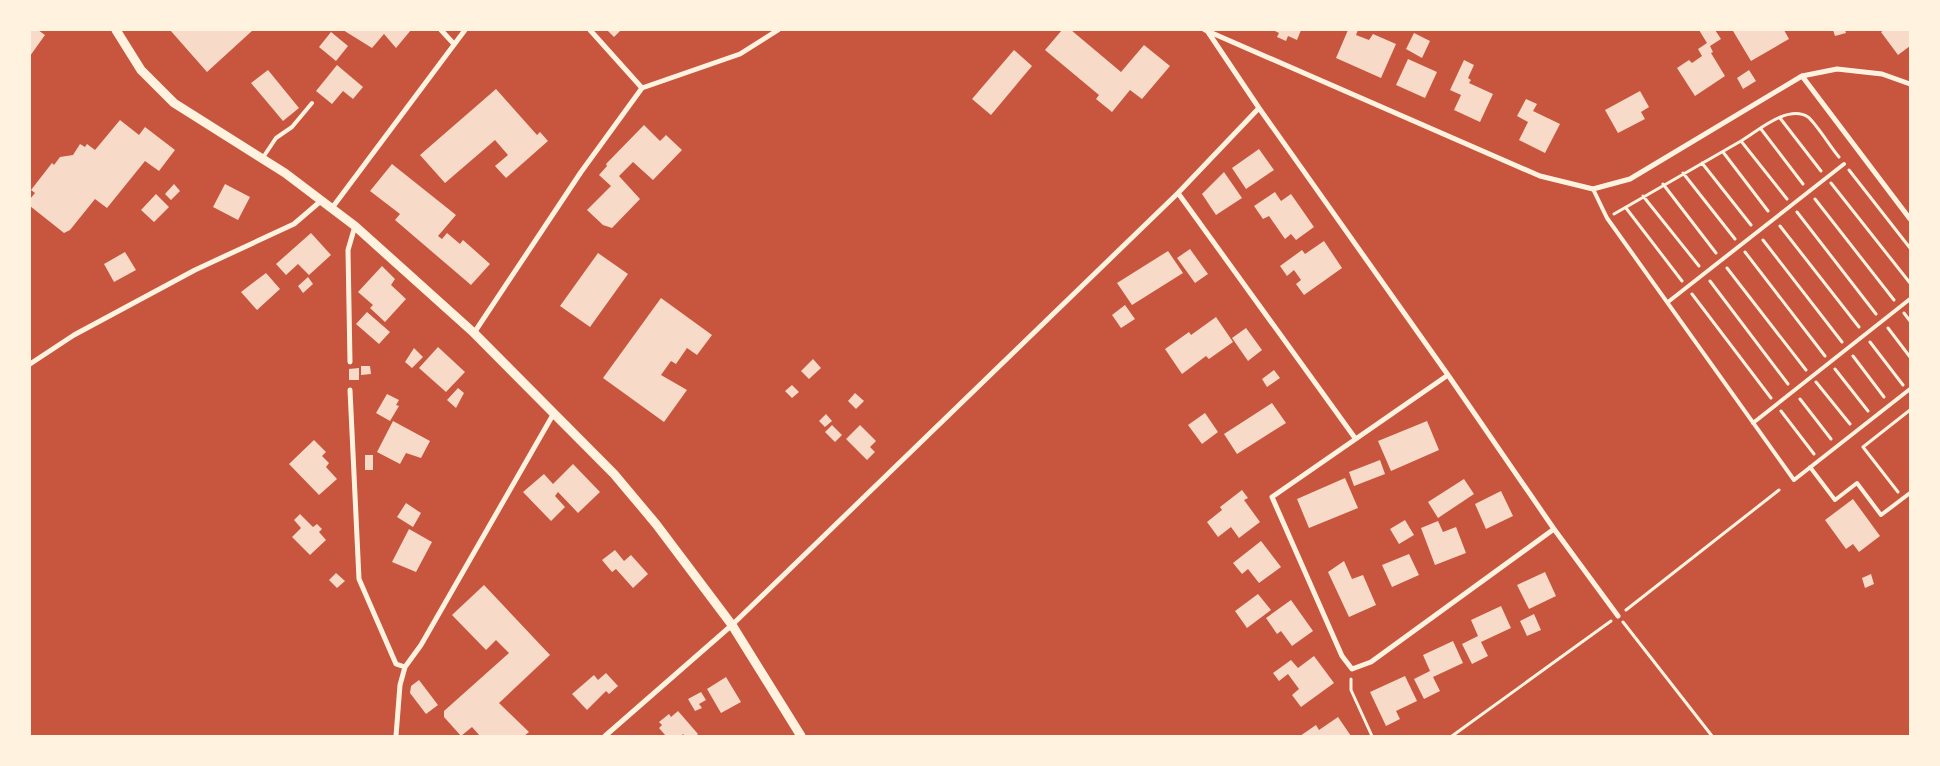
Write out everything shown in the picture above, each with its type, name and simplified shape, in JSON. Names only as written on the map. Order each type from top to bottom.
[{"type":"street","points":[[116,30],[141,70],[174,103],[323,200],[355,226],[474,333],[614,474],[656,524],[732,625],[801,736]]},
{"type":"street","points":[[441,30],[453,43]]},
{"type":"street","points":[[332,208],[453,43],[465,30]]},
{"type":"street","points":[[590,30],[642,88]]},
{"type":"street","points":[[474,333],[581,172],[642,88],[740,54],[778,30]]},
{"type":"street","points":[[1206,31],[1448,374],[1554,529],[1618,616]]},
{"type":"street","points":[[1206,31],[1540,176],[1593,189],[1630,179],[1802,76],[1837,69],[1882,74],[1910,84]]},
{"type":"street","points":[[1802,76],[1910,219]]},
{"type":"street","points":[[605,736],[732,625],[1178,193],[1259,108]]},
{"type":"street","points":[[1178,193],[1355,438]]},
{"type":"street","points":[[30,364],[74,336],[195,270],[294,224],[323,200]]},
{"type":"street","points":[[350,362],[348,250],[355,226]]},
{"type":"street","points":[[1448,374],[1272,497],[1342,656],[1352,668],[1371,662],[1554,529]]},
{"type":"street","points":[[350,390],[358,579],[396,664],[405,667]]},
{"type":"street","points":[[396,736],[400,685],[405,667],[421,645],[554,413]]},
{"type":"lane","points":[[262,160],[276,138],[292,127],[312,103]]},
{"type":"lane","points":[[1668,302],[1844,164]]},
{"type":"lane","points":[[1593,189],[1607,218],[1794,480],[1909,390]]},
{"type":"lane","points":[[1753,423],[1910,299]]},
{"type":"lane","points":[[1810,467],[1835,500],[1857,484],[1881,515],[1910,493]]},
{"type":"path","points":[[1780,118],[1910,283]]},
{"type":"path","points":[[1761,129],[1910,321]]},
{"type":"path","points":[[1723,152],[1909,390]]},
{"type":"path","points":[[1702,162],[1890,404]]},
{"type":"path","points":[[1683,173],[1872,418]]},
{"type":"path","points":[[1663,184],[1855,431]]},
{"type":"path","points":[[1643,196],[1836,446]]},
{"type":"path","points":[[1626,208],[1819,460]]},
{"type":"path","points":[[1903,498],[1862,448],[1910,410]]},
{"type":"path","points":[[1452,736],[1618,616],[1779,490]]},
{"type":"path","points":[[1618,616],[1712,736]]},
{"type":"path","points":[[1352,668],[1351,690],[1372,736]]},
{"type":"building","points":[[30,30],[38,30],[45,35],[30,56]]},
{"type":"building","points":[[170,30],[253,30],[207,72]]},
{"type":"building","points":[[343,30],[411,30],[396,48],[384,34],[372,48]]},
{"type":"building","points":[[607,30],[621,30],[614,37]]},
{"type":"building","points":[[1062,30],[1071,30],[1121,72],[1144,45],[1170,66],[1142,99],[1130,90],[1112,112],[1096,99],[1099,95],[1045,50]]},
{"type":"building","points":[[1273,30],[1301,30],[1297,40],[1288,36],[1286,41],[1277,37],[1279,33]]},
{"type":"building","points":[[1348,30],[1358,30],[1356,35],[1369,40],[1373,34],[1396,44],[1381,78],[1336,58]]},
{"type":"building","points":[[1699,30],[1715,30],[1721,39],[1710,46],[1713,52],[1711,53],[1725,76],[1695,96],[1677,68],[1689,60],[1692,63],[1702,56],[1698,49],[1707,43]]},
{"type":"building","points":[[1784,30],[1789,39],[1751,61],[1733,31]]},
{"type":"building","points":[[1833,30],[1845,30],[1846,33],[1835,36]]},
{"type":"building","points":[[1884,30],[1910,30],[1910,46],[1898,55],[1881,32]]},
{"type":"building","points":[[331,32],[348,46],[336,61],[319,47]]},
{"type":"building","points":[[1414,33],[1430,41],[1422,58],[1406,49]]},
{"type":"building","points":[[1014,50],[1032,66],[991,115],[972,99]]},
{"type":"building","points":[[1408,59],[1437,72],[1425,98],[1396,85]]},
{"type":"building","points":[[1464,60],[1474,65],[1468,78],[1471,80],[1469,83],[1493,94],[1480,122],[1454,110],[1461,95],[1450,90]]},
{"type":"building","points":[[337,65],[363,87],[353,99],[343,91],[332,104],[316,91]]},
{"type":"building","points":[[268,70],[299,108],[283,121],[251,83]]},
{"type":"building","points":[[1749,70],[1756,81],[1743,89],[1737,78]]},
{"type":"building","points":[[496,89],[537,135],[540,132],[548,141],[506,178],[495,166],[508,155],[495,140],[445,183],[420,155]]},
{"type":"building","points":[[1640,91],[1649,107],[1641,112],[1645,119],[1618,133],[1605,110]]},
{"type":"building","points":[[1526,99],[1537,104],[1533,111],[1560,124],[1545,153],[1519,140],[1528,122],[1517,116]]},
{"type":"building","points":[[120,120],[139,135],[145,127],[175,150],[159,171],[145,161],[107,208],[95,199],[70,230],[64,233],[30,206],[30,199],[35,193],[31,190],[52,163],[54,165],[60,157],[73,155],[80,144],[85,147],[87,144],[95,150]]},
{"type":"building","points":[[644,125],[660,141],[666,135],[682,150],[653,180],[633,162],[619,176],[640,199],[612,228],[603,225],[587,210],[611,186],[599,175],[607,166],[606,164]]},
{"type":"building","points":[[1259,149],[1274,170],[1246,189],[1232,168]]},
{"type":"building","points":[[392,164],[456,215],[438,236],[442,239],[447,233],[460,244],[463,240],[490,264],[471,285],[395,220],[400,214],[370,191]]},
{"type":"building","points":[[1224,172],[1242,198],[1216,215],[1202,194]]},
{"type":"building","points":[[174,184],[180,191],[171,200],[165,194]]},
{"type":"building","points":[[225,184],[250,197],[238,220],[213,207]]},
{"type":"building","points":[[1275,192],[1281,201],[1291,194],[1314,227],[1296,240],[1291,234],[1285,239],[1269,216],[1263,219],[1254,206]]},
{"type":"building","points":[[156,194],[169,207],[154,222],[141,210]]},
{"type":"building","points":[[311,233],[331,255],[309,275],[298,264],[286,275],[276,264]]},
{"type":"building","points":[[1324,241],[1342,268],[1304,295],[1296,284],[1301,280],[1294,270],[1287,276],[1280,266],[1302,250],[1305,254]]},
{"type":"building","points":[[1190,249],[1208,274],[1195,283],[1177,258]]},
{"type":"building","points":[[1168,251],[1183,273],[1132,305],[1117,283]]},
{"type":"building","points":[[125,252],[136,270],[114,282],[104,264]]},
{"type":"building","points":[[598,253],[628,274],[590,327],[560,306]]},
{"type":"building","points":[[382,266],[395,279],[391,285],[406,299],[385,322],[370,308],[373,305],[358,292]]},
{"type":"building","points":[[266,273],[280,289],[257,310],[241,292]]},
{"type":"building","points":[[308,277],[313,284],[303,293],[298,286]]},
{"type":"building","points":[[661,298],[712,335],[697,355],[687,348],[676,364],[671,361],[661,375],[687,390],[664,422],[603,378]]},
{"type":"building","points":[[1125,305],[1135,319],[1121,328],[1112,315]]},
{"type":"building","points":[[367,312],[390,332],[379,344],[356,324]]},
{"type":"building","points":[[1216,317],[1233,342],[1209,359],[1206,356],[1182,374],[1165,349],[1189,332],[1191,335]]},
{"type":"building","points":[[1246,328],[1262,350],[1248,361],[1232,338]]},
{"type":"building","points":[[438,347],[465,372],[446,392],[419,368]]},
{"type":"building","points":[[414,348],[423,357],[412,368],[405,362]]},
{"type":"building","points":[[813,359],[821,368],[809,379],[801,371]]},
{"type":"building","points":[[361,366],[370,366],[371,374],[361,375]]},
{"type":"building","points":[[359,368],[359,380],[349,380],[349,369]]},
{"type":"building","points":[[1274,370],[1280,378],[1267,387],[1262,379]]},
{"type":"building","points":[[792,385],[799,392],[792,398],[785,391]]},
{"type":"building","points":[[458,388],[464,393],[456,408],[447,400]]},
{"type":"building","points":[[855,393],[864,401],[856,409],[848,401]]},
{"type":"building","points":[[387,394],[399,400],[396,405],[399,406],[390,421],[376,413]]},
{"type":"building","points":[[1272,403],[1286,423],[1237,454],[1224,434]]},
{"type":"building","points":[[1205,413],[1218,432],[1202,444],[1188,425]]},
{"type":"building","points":[[826,414],[832,421],[825,427],[819,421]]},
{"type":"building","points":[[393,421],[430,441],[421,458],[406,453],[400,464],[377,452]]},
{"type":"building","points":[[1427,421],[1439,450],[1391,471],[1378,441]]},
{"type":"building","points":[[832,425],[842,435],[835,442],[825,432]]},
{"type":"building","points":[[860,425],[876,441],[870,447],[875,452],[867,460],[846,439]]},
{"type":"building","points":[[314,440],[326,452],[322,456],[329,463],[326,467],[337,479],[319,495],[289,464]]},
{"type":"building","points":[[365,455],[373,455],[373,470],[365,470]]},
{"type":"building","points":[[1380,460],[1385,474],[1354,486],[1349,472]]},
{"type":"building","points":[[573,464],[600,492],[578,513],[558,492],[555,496],[565,507],[551,521],[523,492],[544,474],[553,484]]},
{"type":"building","points":[[1345,478],[1358,508],[1309,528],[1297,499]]},
{"type":"building","points":[[1464,479],[1474,494],[1438,518],[1428,502]]},
{"type":"building","points":[[1242,490],[1248,498],[1244,500],[1260,522],[1239,538],[1231,527],[1218,537],[1207,522],[1222,510],[1220,507]]},
{"type":"building","points":[[1501,491],[1513,516],[1486,529],[1475,504]]},
{"type":"building","points":[[1853,499],[1880,536],[1859,552],[1853,544],[1846,549],[1825,520]]},
{"type":"building","points":[[406,503],[421,513],[413,527],[397,517]]},
{"type":"building","points":[[300,514],[313,527],[317,524],[322,529],[319,532],[326,540],[310,555],[292,537],[301,528],[294,520]]},
{"type":"building","points":[[1405,520],[1414,535],[1399,544],[1390,529]]},
{"type":"building","points":[[1438,521],[1443,532],[1456,527],[1466,553],[1435,565],[1421,528]]},
{"type":"building","points":[[409,529],[432,542],[416,572],[392,562]]},
{"type":"building","points":[[1261,541],[1281,567],[1259,583],[1248,569],[1242,574],[1233,563]]},
{"type":"building","points":[[615,550],[624,561],[631,555],[648,574],[633,588],[616,569],[612,572],[602,560]]},
{"type":"building","points":[[1409,554],[1419,575],[1392,587],[1382,565]]},
{"type":"building","points":[[1344,561],[1352,579],[1363,575],[1376,605],[1349,617],[1328,572]]},
{"type":"building","points":[[1545,572],[1556,596],[1529,609],[1517,585]]},
{"type":"building","points":[[336,573],[345,581],[337,588],[329,580]]},
{"type":"building","points":[[1871,574],[1874,584],[1865,588],[1862,578]]},
{"type":"building","points":[[484,585],[550,655],[499,703],[529,732],[524,736],[480,736],[472,727],[461,736],[444,717],[444,711],[509,653],[496,640],[486,650],[452,615]]},
{"type":"building","points":[[1258,594],[1271,610],[1247,628],[1235,611]]},
{"type":"building","points":[[1291,600],[1313,631],[1292,646],[1281,631],[1277,634],[1266,618]]},
{"type":"building","points":[[1501,606],[1511,628],[1481,642],[1488,656],[1472,664],[1462,644],[1478,636],[1471,620]]},
{"type":"building","points":[[1534,614],[1541,630],[1527,636],[1520,621]]},
{"type":"building","points":[[1453,641],[1463,663],[1433,677],[1440,691],[1424,699],[1414,679],[1430,671],[1423,655]]},
{"type":"building","points":[[1314,656],[1334,683],[1301,707],[1292,695],[1299,689],[1288,674],[1279,681],[1273,673],[1291,660],[1298,668]]},
{"type":"building","points":[[606,673],[618,686],[609,694],[606,691],[587,710],[572,694],[594,675],[598,680]]},
{"type":"building","points":[[1405,676],[1417,701],[1396,711],[1400,719],[1386,726],[1370,692]]},
{"type":"building","points":[[726,677],[741,702],[721,713],[707,689]]},
{"type":"building","points":[[419,680],[438,705],[426,714],[410,693],[411,686]]},
{"type":"building","points":[[701,692],[706,700],[699,704],[702,708],[695,711],[688,699]]},
{"type":"building","points":[[678,711],[698,734],[696,736],[685,736],[683,734],[681,736],[666,736],[659,728],[662,725],[659,722],[669,714],[671,717]]},
{"type":"building","points":[[1338,717],[1351,736],[1300,736],[1316,725],[1319,730]]}]
